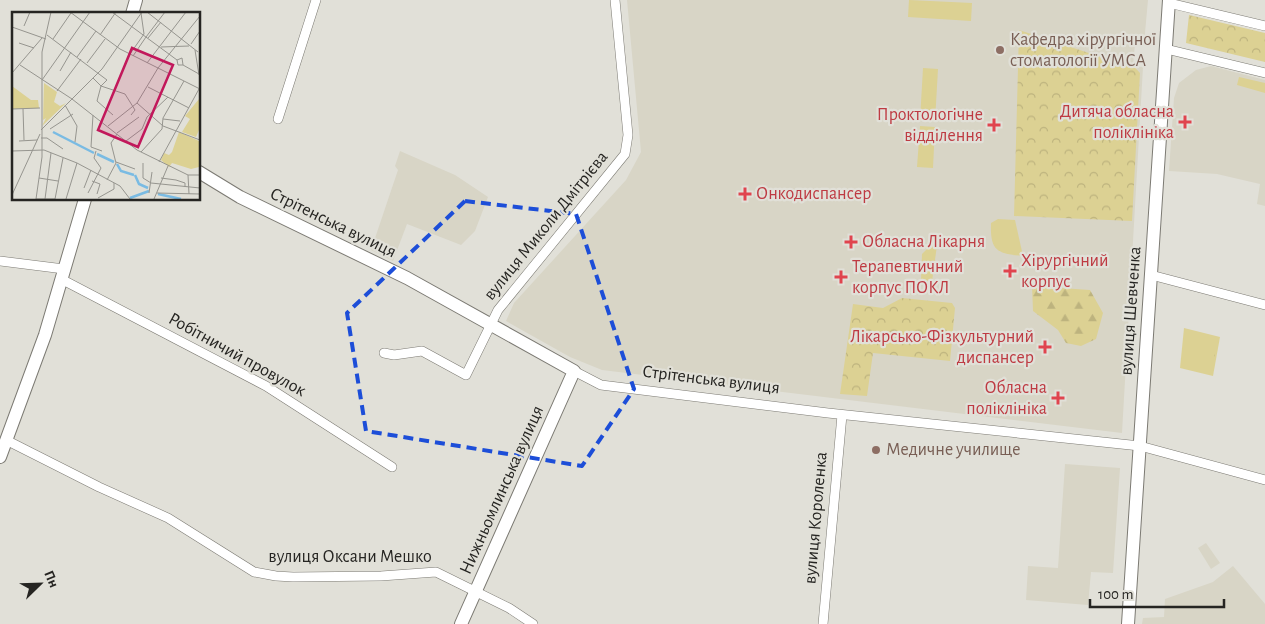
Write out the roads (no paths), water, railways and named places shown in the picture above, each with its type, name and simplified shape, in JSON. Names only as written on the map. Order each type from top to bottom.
[{"type":"main road","name":"вулиця Шевченка","points":[[1128,624],[1169,2]]},
{"type":"main road","name":"Стрітенська вулиця","points":[[200,173],[240,197],[407,278],[574,371]]},
{"type":"main road","points":[[2,449],[45,335],[85,200]]},
{"type":"main road","name":"Нижньомлинська вулиця","points":[[461,624],[574,371]]},
{"type":"street","points":[[278,119],[316,0]]},
{"type":"street","name":"вулиця Миколи Дмітрієва","points":[[384,353],[394,355],[422,351],[466,375],[498,310],[625,154],[628,135],[615,0]]},
{"type":"street","points":[[1169,2],[1265,26]]},
{"type":"street","points":[[1166,48],[1265,72]]},
{"type":"street","points":[[0,261],[63,274]]},
{"type":"street","name":"Робітничий провулок","points":[[63,274],[266,386],[392,467]]},
{"type":"street","points":[[1151,275],[1265,305]]},
{"type":"street","name":"Стрітенська вулиця","points":[[574,371],[601,385],[842,415],[1140,446],[1265,480]]},
{"type":"street","name":"вулиця Короленка","points":[[824,624],[842,415]]},
{"type":"street","name":"вулиця Оксани Мешко","points":[[2,449],[98,486],[168,518],[254,572],[293,577],[381,576],[436,572],[509,608],[534,624]]},
{"type":"place","name":"Кафедра хірургічної стоматології УМСА","points":[[1000,50]]},
{"type":"place","name":"Дитяча обласна поліклініка","points":[[1185,122]]},
{"type":"place","name":"Проктологічне відділення","points":[[994,125]]},
{"type":"place","name":"Онкодиспансер","points":[[745,194]]},
{"type":"place","name":"Обласна Лікарня","points":[[851,242]]},
{"type":"place","name":"Хірургічний корпус","points":[[1010,271]]},
{"type":"place","name":"Терапевтичний корпус ПОКЛ","points":[[841,277]]},
{"type":"place","name":"Лікарсько-Фізкультурний диспансер","points":[[1045,347]]},
{"type":"place","name":"Обласна поліклініка","points":[[1058,398]]},
{"type":"place","name":"Медичне училище","points":[[876,450]]}]
